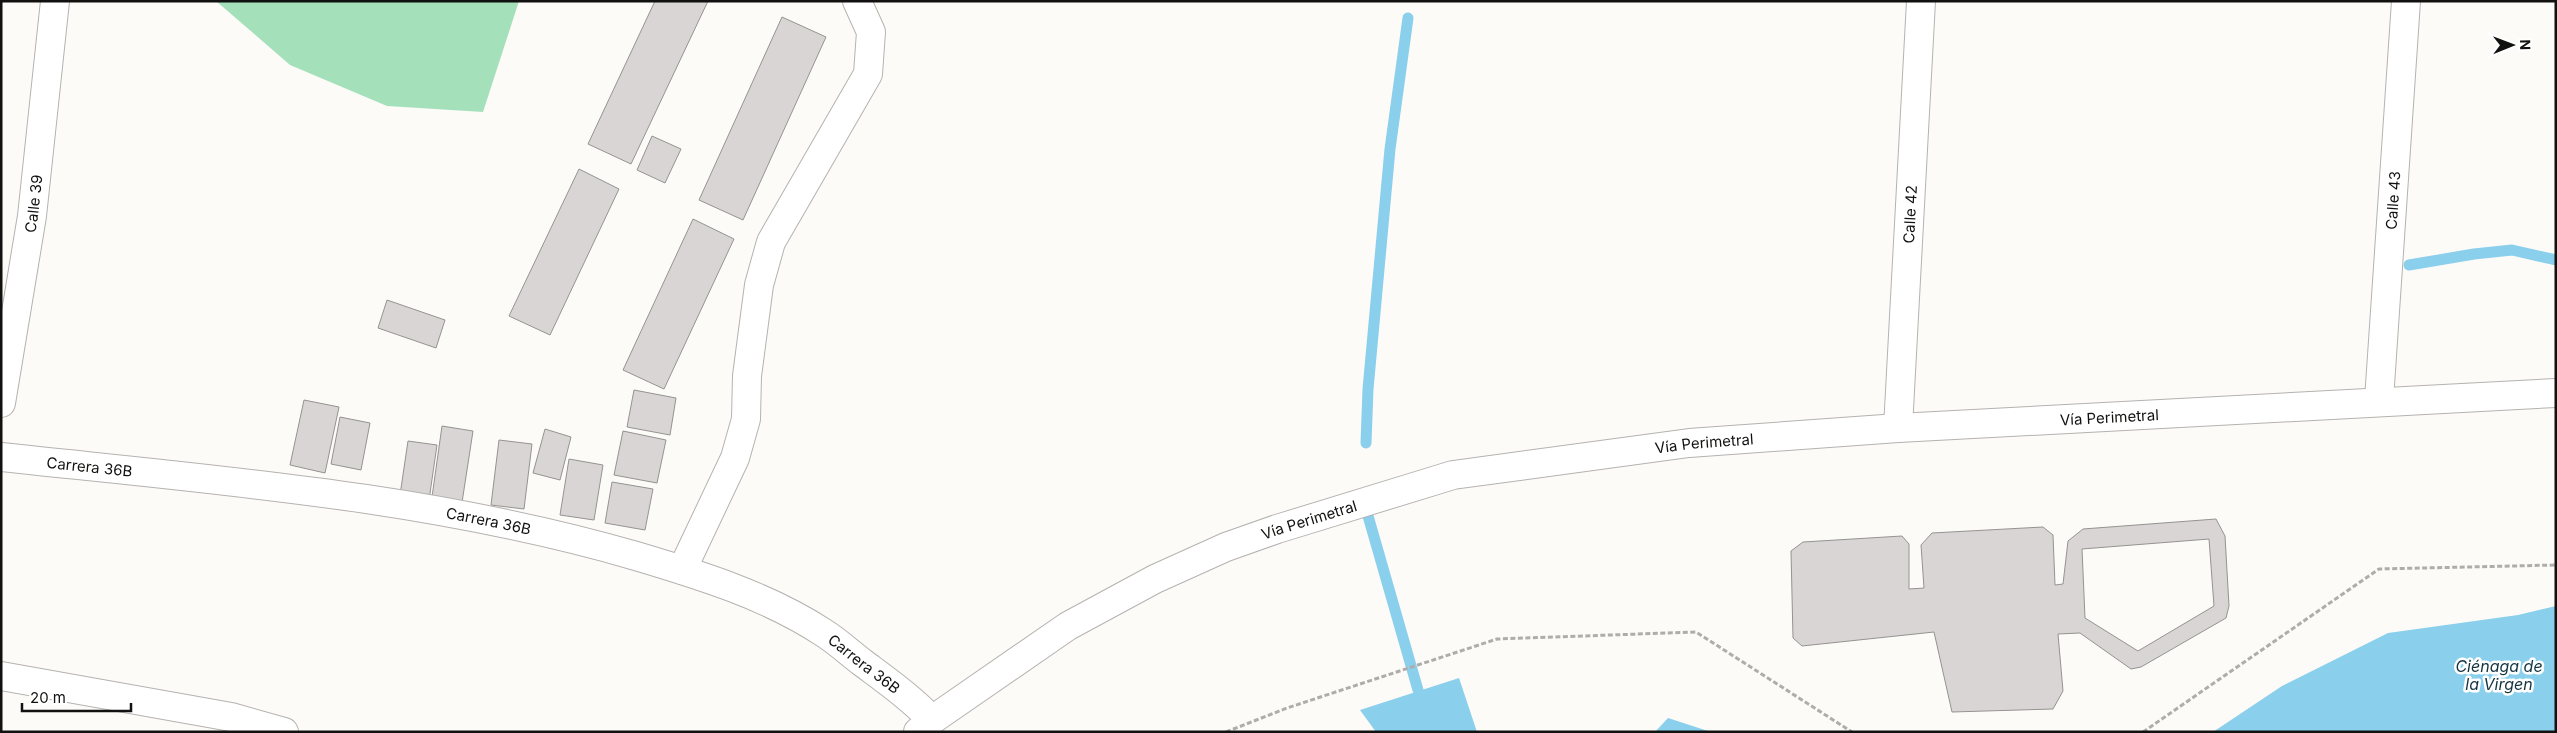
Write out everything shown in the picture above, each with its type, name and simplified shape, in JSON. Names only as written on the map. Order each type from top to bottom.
[{"type":"street","name":"Calle 39","points":[[1,403],[32,216],[55,1]]},
{"type":"street","points":[[682,570],[736,458],[746,419],[747,376],[760,285],[771,242],[868,74],[871,32],[857,1]]},
{"type":"street","name":"Calle 42","points":[[1898,428],[1921,1]]},
{"type":"street","name":"Calle 43","points":[[2379,400],[2406,1]]},
{"type":"street","name":"Vía Perimetral","points":[[925,726],[1076,622],[1155,578],[1226,547],[1277,529],[1454,475],[1689,443],[1898,428],[2379,400],[2556,392]]},
{"type":"street","name":"Carrera 36B","points":[[1,456],[414,505],[564,535],[682,570],[748,594],[824,632],[914,702],[925,726]]},
{"type":"street","points":[[1,676],[231,717],[284,732]]},
{"type":"path","points":[[2143,732],[2379,569],[2556,565]]},
{"type":"path","points":[[1226,732],[1287,708],[1497,639],[1696,632],[1852,732]]},
{"type":"green space","points":[[216,1],[519,1],[483,112],[387,106],[290,65]]},
{"type":"water","name":"Ciénaga de la Virgen","points":[[2556,606],[2556,732],[2213,732],[2282,686],[2388,633],[2518,615]]},
{"type":"water","points":[[1459,678],[1477,732],[1376,732],[1360,710]]},
{"type":"water","points":[[1668,718],[1711,732],[1655,732]]},
{"type":"building","points":[[655,1],[708,1],[631,164],[588,144]]},
{"type":"building","points":[[782,17],[826,37],[743,220],[699,200]]},
{"type":"building","points":[[652,136],[681,149],[665,183],[637,170]]},
{"type":"building","points":[[579,169],[619,189],[550,335],[509,316]]},
{"type":"building","points":[[693,219],[734,239],[664,389],[623,370]]},
{"type":"building","points":[[387,300],[445,320],[436,348],[378,328]]},
{"type":"building","points":[[634,390],[676,398],[670,435],[627,427]]},
{"type":"building","points":[[304,400],[339,407],[325,473],[290,465]]},
{"type":"building","points":[[340,417],[370,423],[361,470],[331,464]]},
{"type":"building","points":[[442,426],[473,431],[461,509],[431,504]]},
{"type":"building","points":[[545,429],[571,437],[560,480],[533,473]]},
{"type":"building","points":[[623,431],[666,440],[657,483],[614,475]]},
{"type":"building","points":[[499,440],[532,444],[524,509],[491,505]]},
{"type":"building","points":[[408,441],[437,445],[429,500],[400,495]]},
{"type":"building","points":[[569,459],[603,465],[594,520],[560,515]]},
{"type":"building","points":[[612,482],[653,489],[645,530],[605,523]]},
{"type":"building","points":[[2216,519],[2225,536],[2229,606],[2226,618],[2141,667],[2131,669],[2080,633],[2058,634],[2063,691],[2053,709],[1952,712],[1934,632],[1802,646],[1793,638],[1791,551],[1803,542],[1902,536],[1909,544],[1909,589],[1924,588],[1921,545],[1932,533],[2043,527],[2053,535],[2055,585],[2063,584],[2068,541],[2083,529]],"holes":[[[2209,539],[2214,606],[2138,651],[2085,618],[2082,549]]]},
{"type":"waterway","points":[[1366,443],[1368,389],[1390,149],[1408,18]]},
{"type":"waterway","points":[[2409,265],[2474,254],[2512,250],[2556,260]]},
{"type":"waterway","points":[[1364,502],[1418,690]]}]
